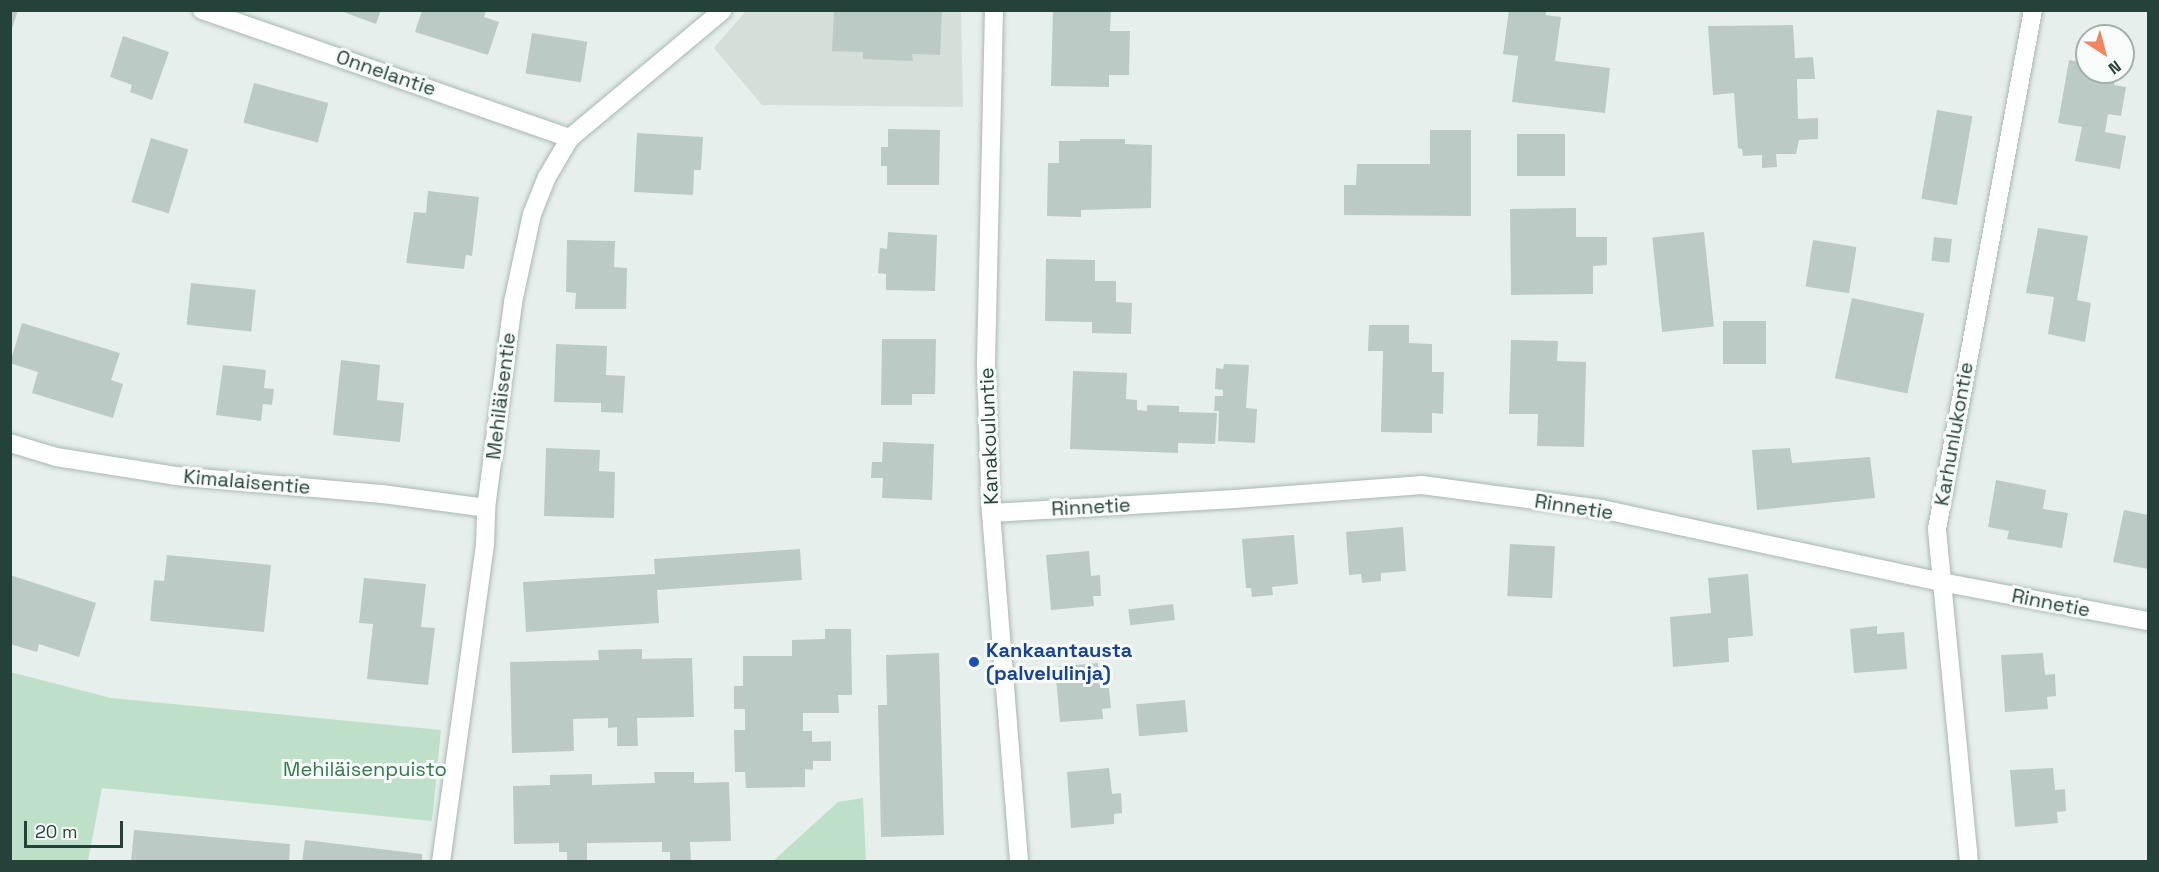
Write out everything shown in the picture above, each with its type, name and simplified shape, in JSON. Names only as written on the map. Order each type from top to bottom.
[{"type":"street","name":"Onnelantie","points":[[202,10],[570,138]]},
{"type":"street","name":"Mehiläisentie","points":[[441,861],[485,544],[486,508],[513,302],[532,214],[548,177],[570,138],[723,10]]},
{"type":"street","name":"Kanakouluntie","points":[[994,10],[986,365],[991,513],[1019,861]]},
{"type":"street","name":"Karhunlukontie","points":[[1969,861],[1937,529],[2033,10]]},
{"type":"street","name":"Kimalaisentie","points":[[10,443],[56,457],[176,476],[383,494],[486,508]]},
{"type":"street","name":"Rinnetie","points":[[991,513],[1235,499],[1422,484],[1601,509],[1941,582],[2148,621]]},
{"type":"shaded area","points":[[746,11],[961,11],[963,107],[762,105],[714,48]]},
{"type":"green space","name":"Mehiläisenpuisto","points":[[10,672],[111,698],[441,730],[432,821],[102,788],[88,861],[11,861]]},
{"type":"green space","points":[[863,798],[866,861],[773,861],[838,802]]},
{"type":"building","points":[[10,10],[18,10],[11,32],[10,32]]},
{"type":"building","points":[[338,10],[381,10],[376,24]]},
{"type":"building","points":[[422,10],[486,10],[484,17],[499,22],[488,55],[415,32]]},
{"type":"building","points":[[834,10],[942,10],[940,55],[912,54],[913,61],[863,59],[863,52],[832,51]]},
{"type":"building","points":[[1053,10],[1111,10],[1110,31],[1130,31],[1129,75],[1109,75],[1109,87],[1051,86]]},
{"type":"building","points":[[1509,10],[1546,10],[1546,15],[1561,17],[1555,61],[1610,68],[1605,113],[1512,102],[1518,56],[1503,54]]},
{"type":"building","points":[[1793,25],[1795,58],[1813,57],[1815,79],[1797,79],[1798,119],[1818,118],[1818,139],[1799,140],[1796,154],[1776,154],[1777,167],[1762,168],[1762,155],[1743,156],[1742,149],[1738,148],[1734,93],[1713,95],[1708,26]]},
{"type":"building","points":[[532,33],[587,42],[581,82],[526,73]]},
{"type":"building","points":[[123,36],[169,52],[152,100],[130,92],[132,85],[110,77]]},
{"type":"building","points":[[2069,60],[2075,61],[2075,84],[2114,84],[2126,87],[2121,116],[2108,114],[2105,132],[2126,136],[2120,169],[2075,161],[2082,127],[2058,123]]},
{"type":"building","points":[[254,83],[328,103],[318,143],[243,123]]},
{"type":"building","points":[[1937,110],[1972,116],[1957,205],[1921,199]]},
{"type":"building","points":[[888,129],[940,130],[939,185],[887,185],[887,166],[881,166],[881,147],[888,147]]},
{"type":"building","points":[[1430,130],[1471,130],[1471,216],[1344,215],[1344,185],[1356,185],[1357,164],[1430,164]]},
{"type":"building","points":[[637,133],[703,137],[701,170],[694,170],[693,195],[634,192]]},
{"type":"building","points":[[1517,134],[1565,134],[1565,176],[1517,176]]},
{"type":"building","points":[[151,138],[188,149],[169,213],[131,202]]},
{"type":"building","points":[[1080,139],[1125,139],[1125,144],[1152,145],[1151,208],[1081,210],[1081,217],[1047,216],[1048,163],[1059,163],[1059,141],[1080,141]]},
{"type":"building","points":[[428,191],[479,197],[472,256],[466,255],[464,269],[406,263],[414,212],[426,213]]},
{"type":"building","points":[[1576,208],[1576,237],[1607,237],[1607,265],[1593,266],[1593,294],[1511,295],[1510,209]]},
{"type":"building","points":[[2038,228],[2088,236],[2077,300],[2091,303],[2085,342],[2048,334],[2054,297],[2026,293]]},
{"type":"building","points":[[888,232],[937,235],[935,291],[886,290],[886,274],[878,273],[880,248],[887,249]]},
{"type":"building","points":[[1704,232],[1714,326],[1662,332],[1652,237]]},
{"type":"building","points":[[1934,237],[1952,239],[1949,263],[1931,261]]},
{"type":"building","points":[[567,240],[615,241],[614,267],[627,268],[626,309],[575,309],[576,293],[566,292]]},
{"type":"building","points":[[1813,240],[1856,247],[1849,293],[1806,286]]},
{"type":"building","points":[[1046,259],[1095,260],[1095,281],[1116,281],[1116,302],[1132,303],[1131,334],[1092,333],[1092,322],[1045,321]]},
{"type":"building","points":[[191,283],[256,290],[251,332],[187,325]]},
{"type":"building","points":[[1852,298],[1924,313],[1907,394],[1835,378]]},
{"type":"building","points":[[1723,321],[1766,321],[1766,364],[1723,364]]},
{"type":"building","points":[[22,323],[120,353],[111,380],[123,384],[113,418],[32,393],[38,372],[10,363]]},
{"type":"building","points":[[1369,325],[1409,325],[1409,343],[1432,344],[1432,372],[1444,372],[1443,414],[1432,413],[1432,433],[1381,432],[1383,351],[1368,351]]},
{"type":"building","points":[[882,339],[936,339],[935,394],[912,394],[912,405],[881,405]]},
{"type":"building","points":[[1511,340],[1558,341],[1557,361],[1586,362],[1584,447],[1537,446],[1538,414],[1509,414]]},
{"type":"building","points":[[556,344],[607,346],[606,375],[625,376],[623,413],[601,412],[601,403],[554,402]]},
{"type":"building","points":[[341,360],[380,365],[377,400],[404,403],[400,442],[333,435]]},
{"type":"building","points":[[1224,364],[1249,365],[1246,408],[1257,409],[1255,443],[1218,441],[1219,411],[1214,411],[1215,396],[1223,396],[1223,390],[1215,389],[1216,368],[1223,369]]},
{"type":"building","points":[[223,365],[266,370],[264,388],[274,389],[272,405],[263,404],[261,421],[216,415]]},
{"type":"building","points":[[1073,371],[1127,373],[1126,399],[1137,400],[1137,410],[1147,411],[1147,405],[1179,406],[1179,412],[1217,413],[1215,444],[1178,443],[1178,453],[1070,449]]},
{"type":"building","points":[[883,442],[934,444],[932,500],[882,498],[883,478],[871,478],[872,462],[882,462]]},
{"type":"building","points":[[546,448],[600,450],[599,471],[615,472],[614,518],[544,516]]},
{"type":"building","points":[[1790,448],[1792,463],[1870,457],[1875,498],[1757,510],[1752,450]]},
{"type":"building","points":[[1996,480],[2046,490],[2043,509],[2068,513],[2062,548],[2007,539],[2009,531],[1988,527]]},
{"type":"building","points":[[2124,510],[2148,515],[2148,569],[2113,562]]},
{"type":"building","points":[[1403,527],[1406,571],[1381,573],[1381,581],[1362,583],[1361,574],[1349,575],[1346,532]]},
{"type":"building","points":[[1294,535],[1298,584],[1272,587],[1273,595],[1252,597],[1251,588],[1246,588],[1242,539]]},
{"type":"building","points":[[1510,544],[1555,546],[1552,598],[1507,596]]},
{"type":"building","points":[[800,549],[802,580],[657,590],[659,623],[526,632],[523,582],[655,574],[654,559]]},
{"type":"building","points":[[1089,551],[1091,576],[1100,575],[1101,596],[1093,596],[1094,606],[1051,610],[1046,555]]},
{"type":"building","points":[[167,555],[271,565],[264,632],[150,621],[154,580],[164,581]]},
{"type":"building","points":[[1748,574],[1753,636],[1728,638],[1729,662],[1673,667],[1670,617],[1711,613],[1708,578]]},
{"type":"building","points":[[10,575],[96,603],[79,657],[39,644],[37,652],[10,644]]},
{"type":"building","points":[[364,578],[426,584],[421,627],[435,628],[428,685],[367,679],[373,624],[359,623]]},
{"type":"building","points":[[1173,604],[1175,620],[1130,625],[1128,609]]},
{"type":"building","points":[[1877,626],[1877,634],[1904,632],[1907,669],[1854,673],[1850,629]]},
{"type":"building","points":[[825,629],[851,629],[852,695],[838,695],[839,713],[803,713],[803,731],[812,731],[812,742],[831,741],[831,761],[813,761],[813,770],[805,769],[805,787],[746,788],[745,772],[735,772],[734,730],[745,730],[745,709],[734,709],[734,686],[743,686],[743,656],[792,656],[792,640],[825,639]]},
{"type":"building","points":[[642,649],[642,659],[692,658],[694,717],[637,718],[638,746],[617,746],[617,727],[608,728],[608,718],[573,719],[574,751],[512,753],[510,662],[599,660],[598,650]]},
{"type":"building","points":[[939,653],[944,835],[881,837],[878,705],[887,705],[886,655]]},
{"type":"building","points":[[2043,653],[2045,675],[2055,674],[2056,696],[2047,697],[2048,709],[2005,712],[2001,655]]},
{"type":"building","points":[[1098,663],[1100,688],[1109,688],[1111,708],[1102,709],[1103,719],[1060,722],[1055,667]]},
{"type":"building","points":[[1185,700],[1188,732],[1139,736],[1136,704]]},
{"type":"building","points":[[1109,768],[1112,794],[1121,793],[1122,813],[1114,814],[1114,824],[1071,828],[1067,772]]},
{"type":"building","points":[[2053,768],[2055,790],[2065,789],[2066,811],[2057,812],[2058,823],[2015,827],[2010,770]]},
{"type":"building","points":[[654,772],[694,772],[694,783],[729,782],[731,841],[690,842],[691,862],[670,862],[670,852],[662,852],[662,842],[587,843],[587,862],[567,862],[567,852],[559,852],[559,843],[514,844],[513,786],[550,785],[550,775],[592,774],[592,785],[655,783]]},
{"type":"building","points":[[134,830],[290,844],[289,862],[131,862]]},
{"type":"building","points":[[305,840],[422,854],[422,862],[302,862]]},
{"type":"place","name":"Kankaantausta (palvelulinja)","points":[[974,662]]}]
